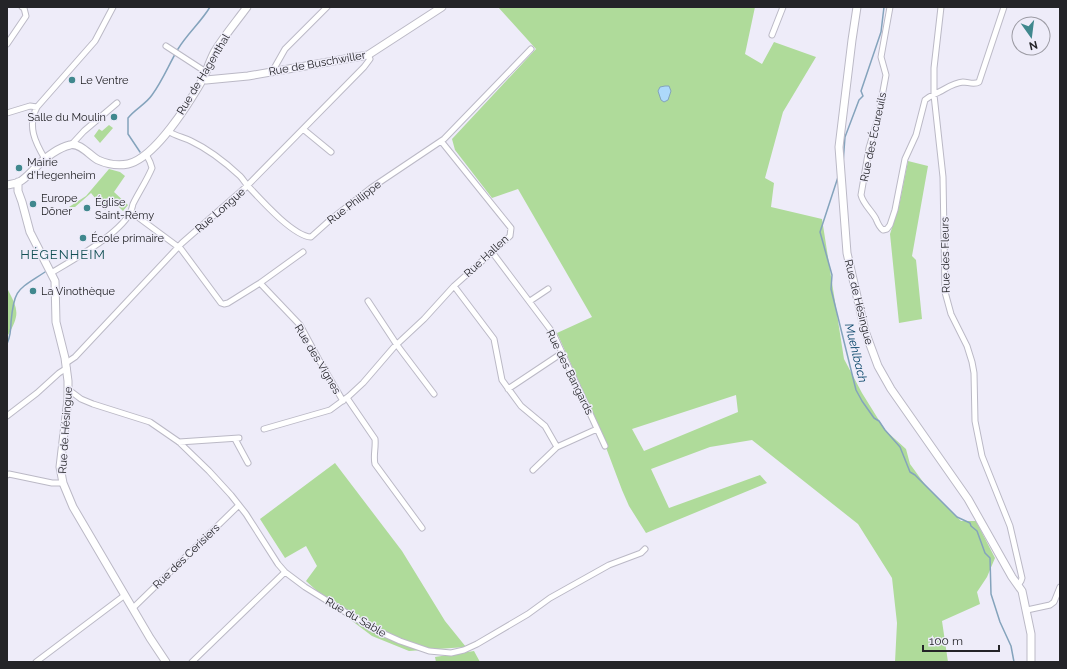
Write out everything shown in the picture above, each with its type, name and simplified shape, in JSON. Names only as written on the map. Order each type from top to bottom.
[{"type":"street","points":[[7,44],[26,16],[24,8],[22,7]]},
{"type":"street","points":[[45,159],[37,145],[32,127],[34,113],[95,41],[113,7]]},
{"type":"street","name":"Rue de Hagenthal","points":[[72,144],[78,146],[98,160],[112,164],[129,164],[146,154],[168,131],[204,75],[218,47],[247,7]]},
{"type":"street","points":[[272,72],[285,49],[327,7]]},
{"type":"street","name":"Rue de Buschwiller","points":[[204,75],[206,80],[236,78],[368,55],[435,13],[442,7]]},
{"type":"street","points":[[772,35],[783,7]]},
{"type":"street","name":"Rue de Hésingue","points":[[857,7],[838,147],[849,261],[859,308],[871,350],[890,389],[968,499],[1018,585]]},
{"type":"street","name":"Rue des Écureuils","points":[[890,7],[881,57],[886,75],[878,118],[869,148],[861,194],[862,199],[876,220],[879,228],[883,230],[888,229],[895,210],[905,159],[915,140],[925,100],[934,95]]},
{"type":"street","name":"Rue des Fleurs","points":[[941,7],[934,68],[934,95],[943,177],[946,296],[951,314],[967,346],[972,362],[974,373],[974,412],[979,444],[984,461],[1012,530],[1022,578],[1018,585]]},
{"type":"street","points":[[934,95],[955,84],[964,82],[977,84],[980,80],[1004,7]]},
{"type":"street","points":[[166,46],[204,75]]},
{"type":"street","name":"Rue Philippe","points":[[168,131],[190,140],[202,148],[241,177],[276,214],[299,234],[311,237],[371,188],[441,141],[531,49]]},
{"type":"street","name":"Rue Longue","points":[[7,416],[37,393],[67,366],[178,247],[248,185],[364,67],[370,59],[368,55]]},
{"type":"street","points":[[7,185],[23,179],[45,159],[63,147],[72,144],[84,131],[116,103]]},
{"type":"street","points":[[7,113],[30,106],[38,107]]},
{"type":"street","points":[[303,129],[331,152]]},
{"type":"street","name":"Rue Hallen","points":[[264,430],[335,407],[363,383],[397,344],[424,319],[454,286],[510,236],[511,228],[441,141]]},
{"type":"street","points":[[51,273],[100,242],[114,231],[131,212],[152,168],[146,154]]},
{"type":"street","name":"Rue de Hésingue","points":[[18,182],[18,191],[30,232],[55,281],[56,322],[67,366],[68,390],[60,467],[63,483],[73,507],[150,638],[166,662]]},
{"type":"street","points":[[131,212],[178,247],[221,303],[224,304],[260,283],[303,252]]},
{"type":"street","name":"Rue des Bangards","points":[[492,252],[553,333],[605,446]]},
{"type":"street","name":"Rue des Vignes","points":[[260,283],[300,325],[319,360],[345,399],[375,439],[375,464],[422,528]]},
{"type":"street","points":[[454,286],[494,339],[502,380],[521,406],[545,426],[557,447]]},
{"type":"street","points":[[530,301],[548,289]]},
{"type":"street","points":[[368,300],[397,344],[434,394]]},
{"type":"street","points":[[508,389],[562,353]]},
{"type":"street","name":"Rue du Sable","points":[[68,390],[81,399],[93,404],[150,422],[179,442],[209,471],[239,505],[278,564],[305,586],[371,628],[400,641],[436,652],[451,653],[464,650],[477,644],[528,614],[550,598],[609,565],[641,553],[646,548]]},
{"type":"street","points":[[533,470],[557,447],[597,429]]},
{"type":"street","points":[[179,442],[237,438],[248,463]]},
{"type":"street","points":[[7,475],[9,474],[52,483],[63,483]]},
{"type":"street","name":"Rue des Cerisiers","points":[[133,608],[239,505]]},
{"type":"street","points":[[192,662],[286,572]]},
{"type":"street","points":[[1018,585],[1023,593],[1031,634],[1031,662]]},
{"type":"street","points":[[1026,610],[1050,605],[1054,602],[1060,587]]},
{"type":"street","points":[[36,662],[125,595]]},
{"type":"green space","points":[[498,7],[755,7],[745,54],[762,64],[774,42],[816,57],[783,112],[765,178],[774,183],[771,207],[822,219],[844,359],[862,393],[885,430],[906,449],[910,464],[926,486],[961,521],[976,521],[995,558],[987,577],[977,592],[980,604],[942,621],[948,662],[895,662],[897,623],[892,578],[858,524],[752,440],[710,447],[651,469],[669,508],[760,475],[767,483],[646,533],[629,506],[593,413],[557,333],[592,317],[518,189],[492,198],[455,150],[452,139],[536,49]],"holes":[[[736,395],[738,412],[644,451],[632,429]]]},
{"type":"green space","points":[[109,125],[113,128],[100,143],[94,136],[99,129],[102,131]]},
{"type":"green space","points":[[908,161],[928,166],[912,256],[916,260],[922,319],[899,323],[890,234],[899,206]]},
{"type":"green space","points":[[109,169],[120,172],[125,176],[114,192],[128,205],[123,211],[114,202],[105,210],[91,193],[75,207],[69,207],[86,196]]},
{"type":"green space","points":[[7,288],[16,308],[16,317],[7,337]]},
{"type":"green space","points":[[335,463],[402,551],[445,621],[466,647],[409,651],[372,636],[339,611],[306,581],[317,566],[306,546],[285,558],[260,519]]},
{"type":"green space","points":[[474,651],[480,662],[436,662],[435,657]]},
{"type":"water","points":[[669,86],[671,91],[668,100],[664,102],[661,100],[658,91],[660,87]]},
{"type":"waterway","points":[[140,152],[128,134],[128,118],[152,95],[182,44],[210,7]]},
{"type":"waterway","name":"Muehlbach","points":[[843,163],[845,137],[859,100],[863,96],[861,91],[881,32],[884,7]]},
{"type":"waterway","name":"Muehlbach","points":[[839,174],[820,232],[832,275],[831,289],[856,390],[874,418],[879,421],[900,447],[910,472],[915,475],[957,517],[970,523],[971,526],[977,531],[985,553],[990,558],[991,594],[1000,622],[1011,646],[1014,662]]},
{"type":"waterway","points":[[7,344],[16,296],[23,287],[45,272]]},
{"type":"place","name":"Le Ventre","points":[[72,80]]},
{"type":"place","name":"Salle du Moulin","points":[[114,117]]},
{"type":"place","name":"Mairie d'Hegenheim","points":[[19,168]]},
{"type":"place","name":"Europe Döner","points":[[33,204]]},
{"type":"place","name":"Église Saint-Rémy","points":[[87,208]]},
{"type":"place","name":"École primaire","points":[[83,238]]},
{"type":"place","name":"La Vinothèque","points":[[33,291]]},
{"type":"district","name":"HÉGENHEIM","points":[[63,254]]}]
